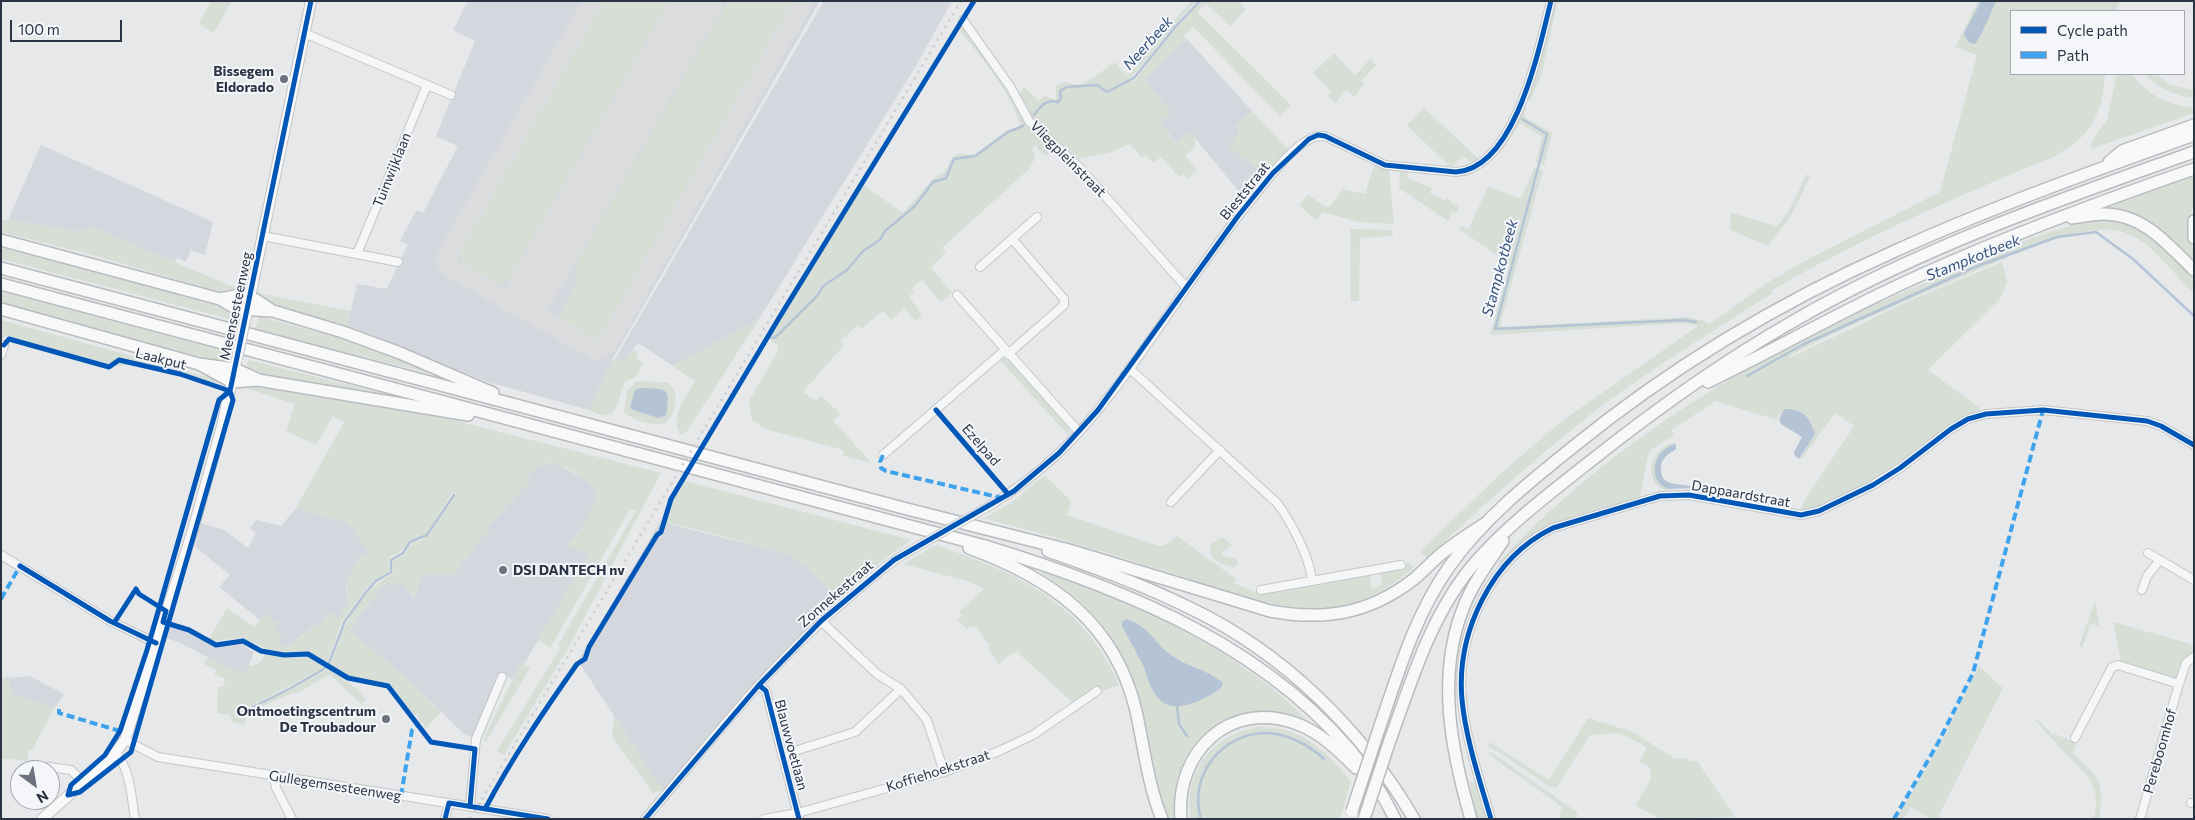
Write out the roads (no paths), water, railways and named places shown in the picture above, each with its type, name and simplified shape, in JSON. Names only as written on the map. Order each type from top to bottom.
[{"type":"highway","points":[[2101,168],[2122,151],[2194,125]]},
{"type":"highway","points":[[1350,815],[1422,612],[1449,567],[1486,523],[1540,474],[1642,394],[1712,349],[1782,308],[1895,250],[2101,168],[2194,135]]},
{"type":"highway","points":[[1364,819],[1425,643],[1437,619],[1465,575],[1487,549],[1605,450],[1677,397],[1793,321],[1877,277],[2071,196],[2194,152]]},
{"type":"highway","points":[[1677,397],[1897,286],[1994,243],[2194,169]]},
{"type":"highway","points":[[2050,221],[2102,214],[2135,219],[2170,244],[2194,270]]},
{"type":"highway","points":[[2194,221],[2194,238]]},
{"type":"highway","points":[[1,240],[220,299],[246,315],[273,311]]},
{"type":"highway","points":[[1,268],[1069,550],[1270,611],[1313,616],[1334,615],[1358,610],[1381,600],[1414,578],[1444,551],[1486,523]]},
{"type":"highway","points":[[1,284],[985,546],[1133,599],[1217,640],[1274,678],[1322,720],[1366,770],[1395,818]]},
{"type":"highway","points":[[220,299],[240,295],[250,296],[273,311],[344,332],[400,353],[528,408]]},
{"type":"highway","points":[[1,308],[199,364],[232,382],[258,380],[517,422]]},
{"type":"highway","points":[[199,364],[236,364],[258,380]]},
{"type":"highway","points":[[887,521],[980,552],[1025,572],[1060,593],[1095,626],[1116,658],[1130,690],[1155,800],[1162,819]]},
{"type":"highway","points":[[1471,819],[1456,756],[1448,704],[1451,654],[1464,606],[1477,579],[1511,528]]},
{"type":"highway","points":[[992,531],[1128,580],[1182,604],[1256,648],[1282,666],[1349,729],[1382,769],[1414,819]]},
{"type":"highway","points":[[1181,819],[1180,796],[1183,780],[1194,755],[1214,734],[1245,720],[1261,718],[1295,723],[1324,738],[1356,768],[1395,818]]},
{"type":"main road","name":"Meensesteenweg","points":[[156,642],[192,530],[232,382],[309,2]]},
{"type":"main road","points":[[42,819],[116,753],[125,740],[156,642]]},
{"type":"street","name":"Bieststraat","points":[[1079,432],[1128,368],[1238,216],[1273,173],[1309,139],[1325,136],[1385,165],[1456,172],[1476,167],[1500,142],[1518,111],[1528,87],[1551,1]]},
{"type":"street","name":"Vliegpleinstraat","points":[[963,20],[1011,88],[1029,120],[1081,169],[1186,287]]},
{"type":"street","points":[[304,33],[451,95]]},
{"type":"street","name":"Tuinwijklaan","points":[[357,254],[427,85]]},
{"type":"street","points":[[980,267],[1037,217]]},
{"type":"street","points":[[263,236],[398,262]]},
{"type":"street","points":[[883,455],[1064,306],[1064,299],[1013,240]]},
{"type":"street","points":[[957,294],[1079,432]]},
{"type":"street","points":[[1,356],[4,345]]},
{"type":"street","points":[[1128,368],[1269,495],[1283,511],[1310,566],[1312,581]]},
{"type":"street","name":"Dappaardstraat","points":[[1491,819],[1466,726],[1462,700],[1465,648],[1482,600],[1494,579],[1513,557],[1541,534],[1553,528],[1651,499],[1674,495],[1715,499],[1801,515],[1819,511],[1873,485],[1900,468],[1950,429],[1968,419],[1986,414],[2043,410],[2147,421],[2161,426],[2194,445]]},
{"type":"street","name":"Zonnekestraat","points":[[645,819],[758,685],[821,621],[884,567],[1014,490],[1053,459],[1079,432]]},
{"type":"street","points":[[1171,502],[1220,450]]},
{"type":"street","points":[[2148,553],[2194,580]]},
{"type":"street","points":[[1,555],[114,623],[156,642]]},
{"type":"street","points":[[2142,590],[2147,576],[2160,560]]},
{"type":"street","points":[[1262,590],[1401,565]]},
{"type":"street","points":[[821,621],[877,674],[901,689],[927,720],[944,772]]},
{"type":"street","name":"Pereboomhof","points":[[2140,819],[2186,662],[2194,657]]},
{"type":"street","points":[[2075,738],[2112,667],[2118,665],[2179,684]]},
{"type":"street","points":[[470,806],[476,740],[502,678]]},
{"type":"street","name":"Blauwvoetlaan","points":[[758,685],[766,691],[798,816]]},
{"type":"street","points":[[782,755],[855,732],[901,689]]},
{"type":"street","name":"Koffiehoekstraat","points":[[764,819],[798,816],[944,772],[997,752],[1033,735],[1097,691]]},
{"type":"street","name":"Gullegemsesteenweg","points":[[125,740],[158,757],[548,819]]},
{"type":"street","points":[[116,753],[124,762],[127,771],[135,819]]},
{"type":"street","points":[[60,768],[71,770],[83,782]]},
{"type":"street","points":[[274,776],[276,788],[292,819]]},
{"type":"street","points":[[445,819],[449,804]]},
{"type":"water","points":[[1981,1],[1996,1],[1977,41],[1975,44],[1970,43],[1964,33]]},
{"type":"water","points":[[641,388],[665,391],[668,399],[666,415],[658,418],[633,410],[630,407],[635,390]]},
{"type":"water","points":[[1784,409],[1796,410],[1805,415],[1811,423],[1815,434],[1799,459],[1795,456],[1794,452],[1802,437],[1781,424],[1779,420]]},
{"type":"water","points":[[1676,444],[1676,449],[1663,460],[1661,466],[1662,476],[1665,480],[1674,484],[1695,488],[1668,489],[1656,479],[1655,465],[1662,451]]},
{"type":"water","points":[[1126,619],[1140,625],[1177,659],[1217,678],[1223,683],[1221,688],[1205,698],[1186,705],[1168,705],[1160,700],[1152,689],[1144,667],[1122,626],[1122,622]]},
{"type":"waterway","name":"Neerbeek","points":[[1034,115],[1047,102],[1058,102],[1061,98],[1060,91],[1067,87],[1097,85],[1107,92],[1134,78],[1176,26],[1200,1]]},
{"type":"waterway","name":"Stampkotbeek","points":[[1522,119],[1547,134],[1495,329],[1684,320],[1696,322]]},
{"type":"waterway","points":[[769,337],[774,338],[779,334],[817,296],[823,286],[847,270],[863,251],[880,240],[885,231],[915,206],[933,182],[946,178],[954,159],[975,156],[1008,132],[1023,126]]},
{"type":"waterway","name":"Stampkotbeek","points":[[1747,376],[1802,345],[1975,267],[2057,237],[2096,232],[2133,259],[2194,316]]},
{"type":"waterway","name":"Neerbeek","points":[[237,715],[324,669],[329,663],[345,621],[366,592],[376,581],[391,572],[391,560],[403,553],[410,542],[427,535],[454,495]]},
{"type":"waterway","points":[[1177,706],[1179,724],[1187,736]]},
{"type":"waterway","points":[[1201,819],[1198,803],[1199,788],[1204,773],[1222,749],[1235,741],[1249,735],[1265,733],[1281,735],[1305,745],[1324,759]]},
{"type":"railway","points":[[470,819],[961,1]]},
{"type":"place","name":"Bissegem Eldorado","points":[[284,79]]},
{"type":"place","name":"DSI DANTECH nv","points":[[503,570]]},
{"type":"place","name":"Ontmoetingscentrum De Troubadour","points":[[386,719]]}]
